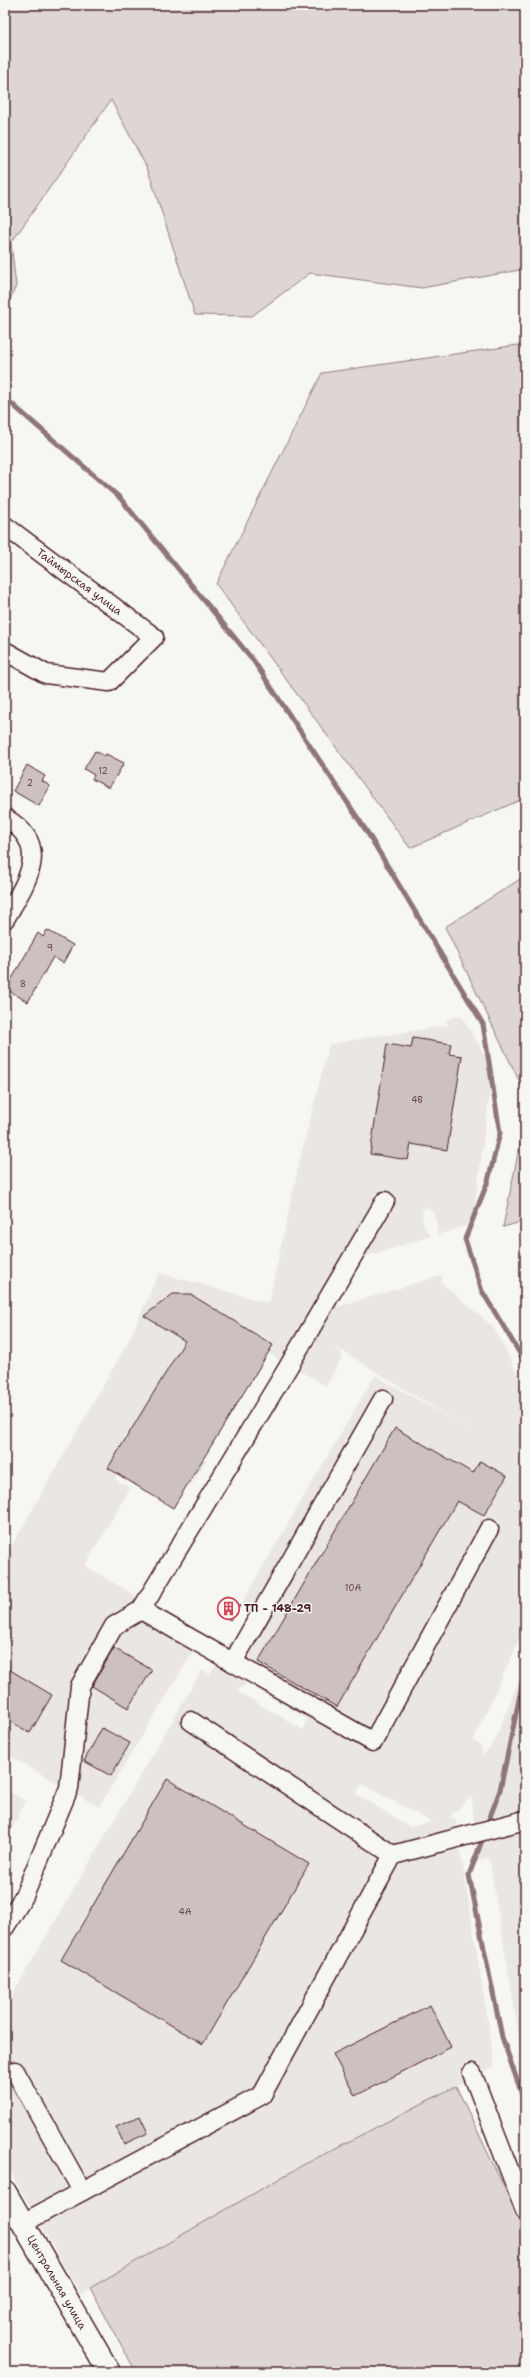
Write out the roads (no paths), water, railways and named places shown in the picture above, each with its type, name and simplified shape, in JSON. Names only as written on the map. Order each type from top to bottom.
[{"type":"main road","name":"Центральная улица","points":[[5,2192],[109,2372]]},
{"type":"street","name":"Таймырская улица","points":[[5,526],[154,637],[109,682],[46,674],[5,651]]},
{"type":"street","points":[[5,919],[31,872],[32,847],[11,822]]},
{"type":"street","points":[[5,1927],[24,1896],[69,1788],[80,1686],[114,1626],[141,1610],[287,1369],[385,1201]]},
{"type":"street","points":[[233,1662],[383,1399]]},
{"type":"street","points":[[141,1610],[373,1742],[489,1529]]},
{"type":"street","points":[[191,1721],[393,1855]]},
{"type":"street","points":[[23,2223],[262,2095],[393,1855],[525,1820]]},
{"type":"street","points":[[15,2071],[82,2191]]},
{"type":"street","points":[[472,2073],[525,2211]]},
{"type":"waterway","points":[[5,398],[120,498],[253,660],[367,832],[483,1024],[500,1133],[488,1181],[465,1239],[482,1291],[525,1362]]},
{"type":"waterway","points":[[487,1825],[500,1790],[525,1671]]},
{"type":"waterway","points":[[484,1835],[469,1875],[502,2037],[525,2103]]},
{"type":"place","name":"ТП - 148-29","points":[[228,1608]]}]
